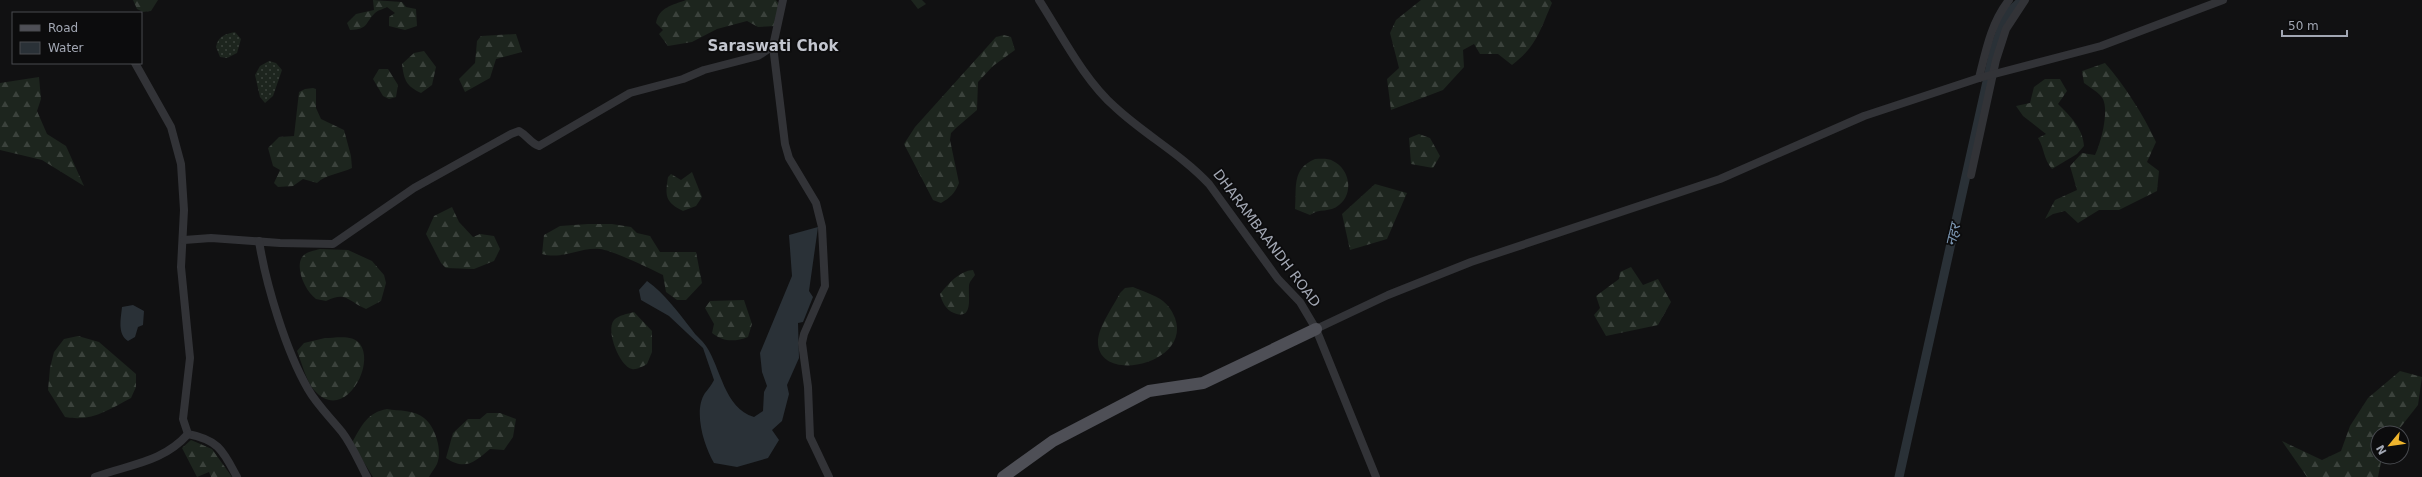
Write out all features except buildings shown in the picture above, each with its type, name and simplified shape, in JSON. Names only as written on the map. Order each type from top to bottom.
[{"type":"main road","name":"DHARAMBAANDH ROAD","points":[[1003,477],[1053,441],[1149,391],[1203,383],[1316,329]]},
{"type":"street","points":[[783,0],[773,46],[785,144],[789,158],[816,203],[822,227],[825,286],[804,334],[802,343],[808,387],[810,437],[829,477]]},
{"type":"street","name":"DHARAMBAANDH ROAD","points":[[1039,0],[1086,72],[1114,106],[1179,156],[1209,184],[1278,279],[1300,302],[1316,329]]},
{"type":"street","points":[[1981,78],[1991,31],[2000,12],[2009,0]]},
{"type":"street","points":[[1971,175],[1992,76],[2006,29],[2025,0]]},
{"type":"street","points":[[1376,477],[1316,329],[1388,295],[1471,262],[1720,178],[1864,116],[1981,78],[2101,46],[2224,0]]},
{"type":"street","points":[[184,240],[210,238],[333,244],[414,188],[511,134],[519,131],[526,135],[532,144],[539,146],[630,93],[683,79],[704,70],[758,56],[773,46]]},
{"type":"street","points":[[136,64],[171,127],[181,164],[184,240],[181,267],[190,358],[183,419],[188,434]]},
{"type":"street","points":[[259,241],[264,269],[285,334],[307,388],[317,404],[343,433],[368,477]]},
{"type":"street","points":[[95,477],[165,454],[176,448],[188,434]]},
{"type":"street","points":[[188,434],[214,442],[226,456],[237,477]]},
{"type":"green space","points":[[133,0],[158,0],[151,11],[143,12],[137,9]]},
{"type":"green space","points":[[373,0],[402,2],[406,7],[416,9],[417,26],[405,30],[389,26],[389,17],[395,13],[387,7],[375,13],[363,27],[350,30],[347,23],[356,14],[374,10]]},
{"type":"green space","points":[[686,0],[776,0],[780,5],[775,26],[758,27],[747,21],[717,29],[692,42],[668,46],[659,34],[663,30],[656,23],[660,13],[663,10]]},
{"type":"green space","points":[[911,0],[922,0],[926,4],[918,9]]},
{"type":"green space","points":[[1421,0],[1550,0],[1552,3],[1537,37],[1527,51],[1512,65],[1498,54],[1480,54],[1474,44],[1463,50],[1464,67],[1443,90],[1391,110],[1387,79],[1399,68],[1390,33],[1396,20]]},
{"type":"green space","points":[[235,32],[241,39],[237,53],[227,58],[220,57],[216,47],[218,40],[225,35]]},
{"type":"green space","points":[[516,34],[522,52],[496,59],[490,78],[465,92],[459,79],[475,63],[477,41],[481,36]]},
{"type":"green space","points":[[1004,35],[1011,37],[1015,50],[993,66],[978,82],[977,110],[951,133],[950,140],[959,183],[956,190],[950,197],[941,203],[933,200],[904,144],[915,127],[996,37]]},
{"type":"green space","points":[[424,51],[436,67],[432,85],[421,93],[412,88],[407,82],[402,64],[414,53]]},
{"type":"green space","points":[[269,61],[276,63],[282,70],[273,96],[265,103],[260,97],[255,75],[260,66]]},
{"type":"green space","points":[[2105,63],[2120,81],[2133,101],[2156,142],[2147,162],[2159,171],[2157,191],[2119,210],[2099,210],[2078,223],[2065,211],[2053,214],[2045,219],[2055,200],[2077,190],[2070,166],[2082,153],[2095,155],[2097,150],[2104,127],[2105,105],[2103,99],[2084,83],[2082,71]]},
{"type":"green space","points":[[379,69],[388,69],[398,85],[396,97],[389,99],[383,96],[373,79]]},
{"type":"green space","points":[[39,77],[41,99],[37,111],[47,134],[66,146],[84,186],[42,160],[0,150],[0,83]]},
{"type":"green space","points":[[2045,79],[2060,79],[2067,91],[2058,104],[2078,128],[2084,146],[2077,154],[2052,169],[2047,161],[2038,138],[2046,134],[2023,116],[2016,106],[2030,103],[2034,87]]},
{"type":"green space","points":[[305,89],[316,89],[316,108],[321,119],[344,130],[351,156],[352,168],[329,176],[317,183],[303,179],[293,186],[278,187],[274,183],[280,170],[273,166],[268,148],[279,137],[294,136],[299,92]]},
{"type":"green space","points":[[1419,134],[1430,138],[1440,156],[1433,168],[1411,164],[1409,138]]},
{"type":"green space","points":[[1315,159],[1329,159],[1339,165],[1346,176],[1348,188],[1347,195],[1339,205],[1332,209],[1310,215],[1295,209],[1296,187],[1302,168],[1307,163]]},
{"type":"green space","points":[[692,172],[702,197],[696,206],[683,211],[673,205],[668,198],[668,177],[671,174],[681,180]]},
{"type":"green space","points":[[1375,184],[1407,193],[1387,239],[1350,250],[1342,214]]},
{"type":"green space","points":[[452,207],[459,222],[473,237],[480,234],[494,236],[500,249],[494,261],[474,269],[446,268],[441,263],[426,234],[434,216]]},
{"type":"green space","points":[[612,224],[631,227],[637,233],[650,236],[660,252],[696,252],[702,283],[686,300],[677,300],[666,292],[663,275],[632,260],[606,250],[593,249],[564,255],[542,254],[544,235],[560,226]]},
{"type":"green space","points":[[320,249],[348,250],[372,261],[384,275],[386,283],[381,301],[366,309],[343,297],[333,298],[326,301],[316,299],[312,296],[303,281],[300,264],[304,255]]},
{"type":"green space","points":[[1631,267],[1643,285],[1658,279],[1671,302],[1658,325],[1606,336],[1594,315],[1600,308],[1596,296],[1619,279],[1620,272]]},
{"type":"green space","points":[[973,270],[975,275],[969,285],[969,306],[967,311],[965,314],[960,315],[951,312],[945,305],[940,294],[959,275]]},
{"type":"green space","points":[[1133,287],[1156,297],[1167,305],[1175,318],[1177,334],[1170,347],[1158,357],[1143,363],[1127,365],[1112,363],[1102,355],[1098,342],[1100,330],[1120,293],[1125,288]]},
{"type":"green space","points":[[744,300],[752,324],[748,337],[738,340],[725,340],[712,333],[714,324],[705,308],[710,301]]},
{"type":"green space","points":[[634,312],[652,331],[652,352],[647,364],[639,368],[632,369],[627,367],[615,348],[611,332],[612,325],[616,318]]},
{"type":"green space","points":[[78,336],[99,342],[136,374],[136,387],[131,398],[100,414],[83,418],[65,417],[48,390],[50,368],[54,352],[64,339]]},
{"type":"green space","points":[[344,337],[353,339],[360,344],[364,354],[364,365],[354,388],[346,396],[336,400],[325,399],[314,390],[306,377],[297,351],[304,343],[325,338]]},
{"type":"green space","points":[[2400,371],[2422,377],[2418,405],[2402,425],[2370,425],[2370,465],[2380,465],[2378,477],[2307,477],[2282,441],[2322,460],[2341,451],[2350,426],[2368,398]]},
{"type":"green space","points":[[387,409],[407,411],[420,415],[432,427],[437,439],[439,459],[429,477],[373,477],[352,443],[362,426],[370,417],[375,413]]},
{"type":"green space","points":[[487,413],[500,413],[516,419],[513,437],[504,450],[490,449],[474,461],[464,464],[453,462],[446,458],[453,433],[468,419],[480,419]]},
{"type":"green space","points":[[191,440],[212,449],[232,477],[211,477],[209,472],[197,477],[182,448]]},
{"type":"water","points":[[818,227],[809,291],[813,297],[803,322],[798,323],[799,358],[787,385],[789,394],[782,421],[772,430],[779,440],[768,458],[737,467],[714,463],[704,438],[700,419],[702,400],[714,380],[703,348],[669,316],[641,300],[639,290],[647,281],[665,297],[706,346],[724,386],[736,405],[744,412],[754,417],[763,411],[764,392],[767,386],[762,372],[760,353],[792,276],[789,235]]},
{"type":"water","points":[[133,305],[144,311],[143,325],[138,327],[135,337],[128,341],[122,334],[121,330],[122,307]]},
{"type":"waterway","name":"नहर","points":[[1899,477],[1994,50],[2006,15],[2022,0]]},
{"type":"district","name":"Saraswati Chok","points":[[773,46]]}]
